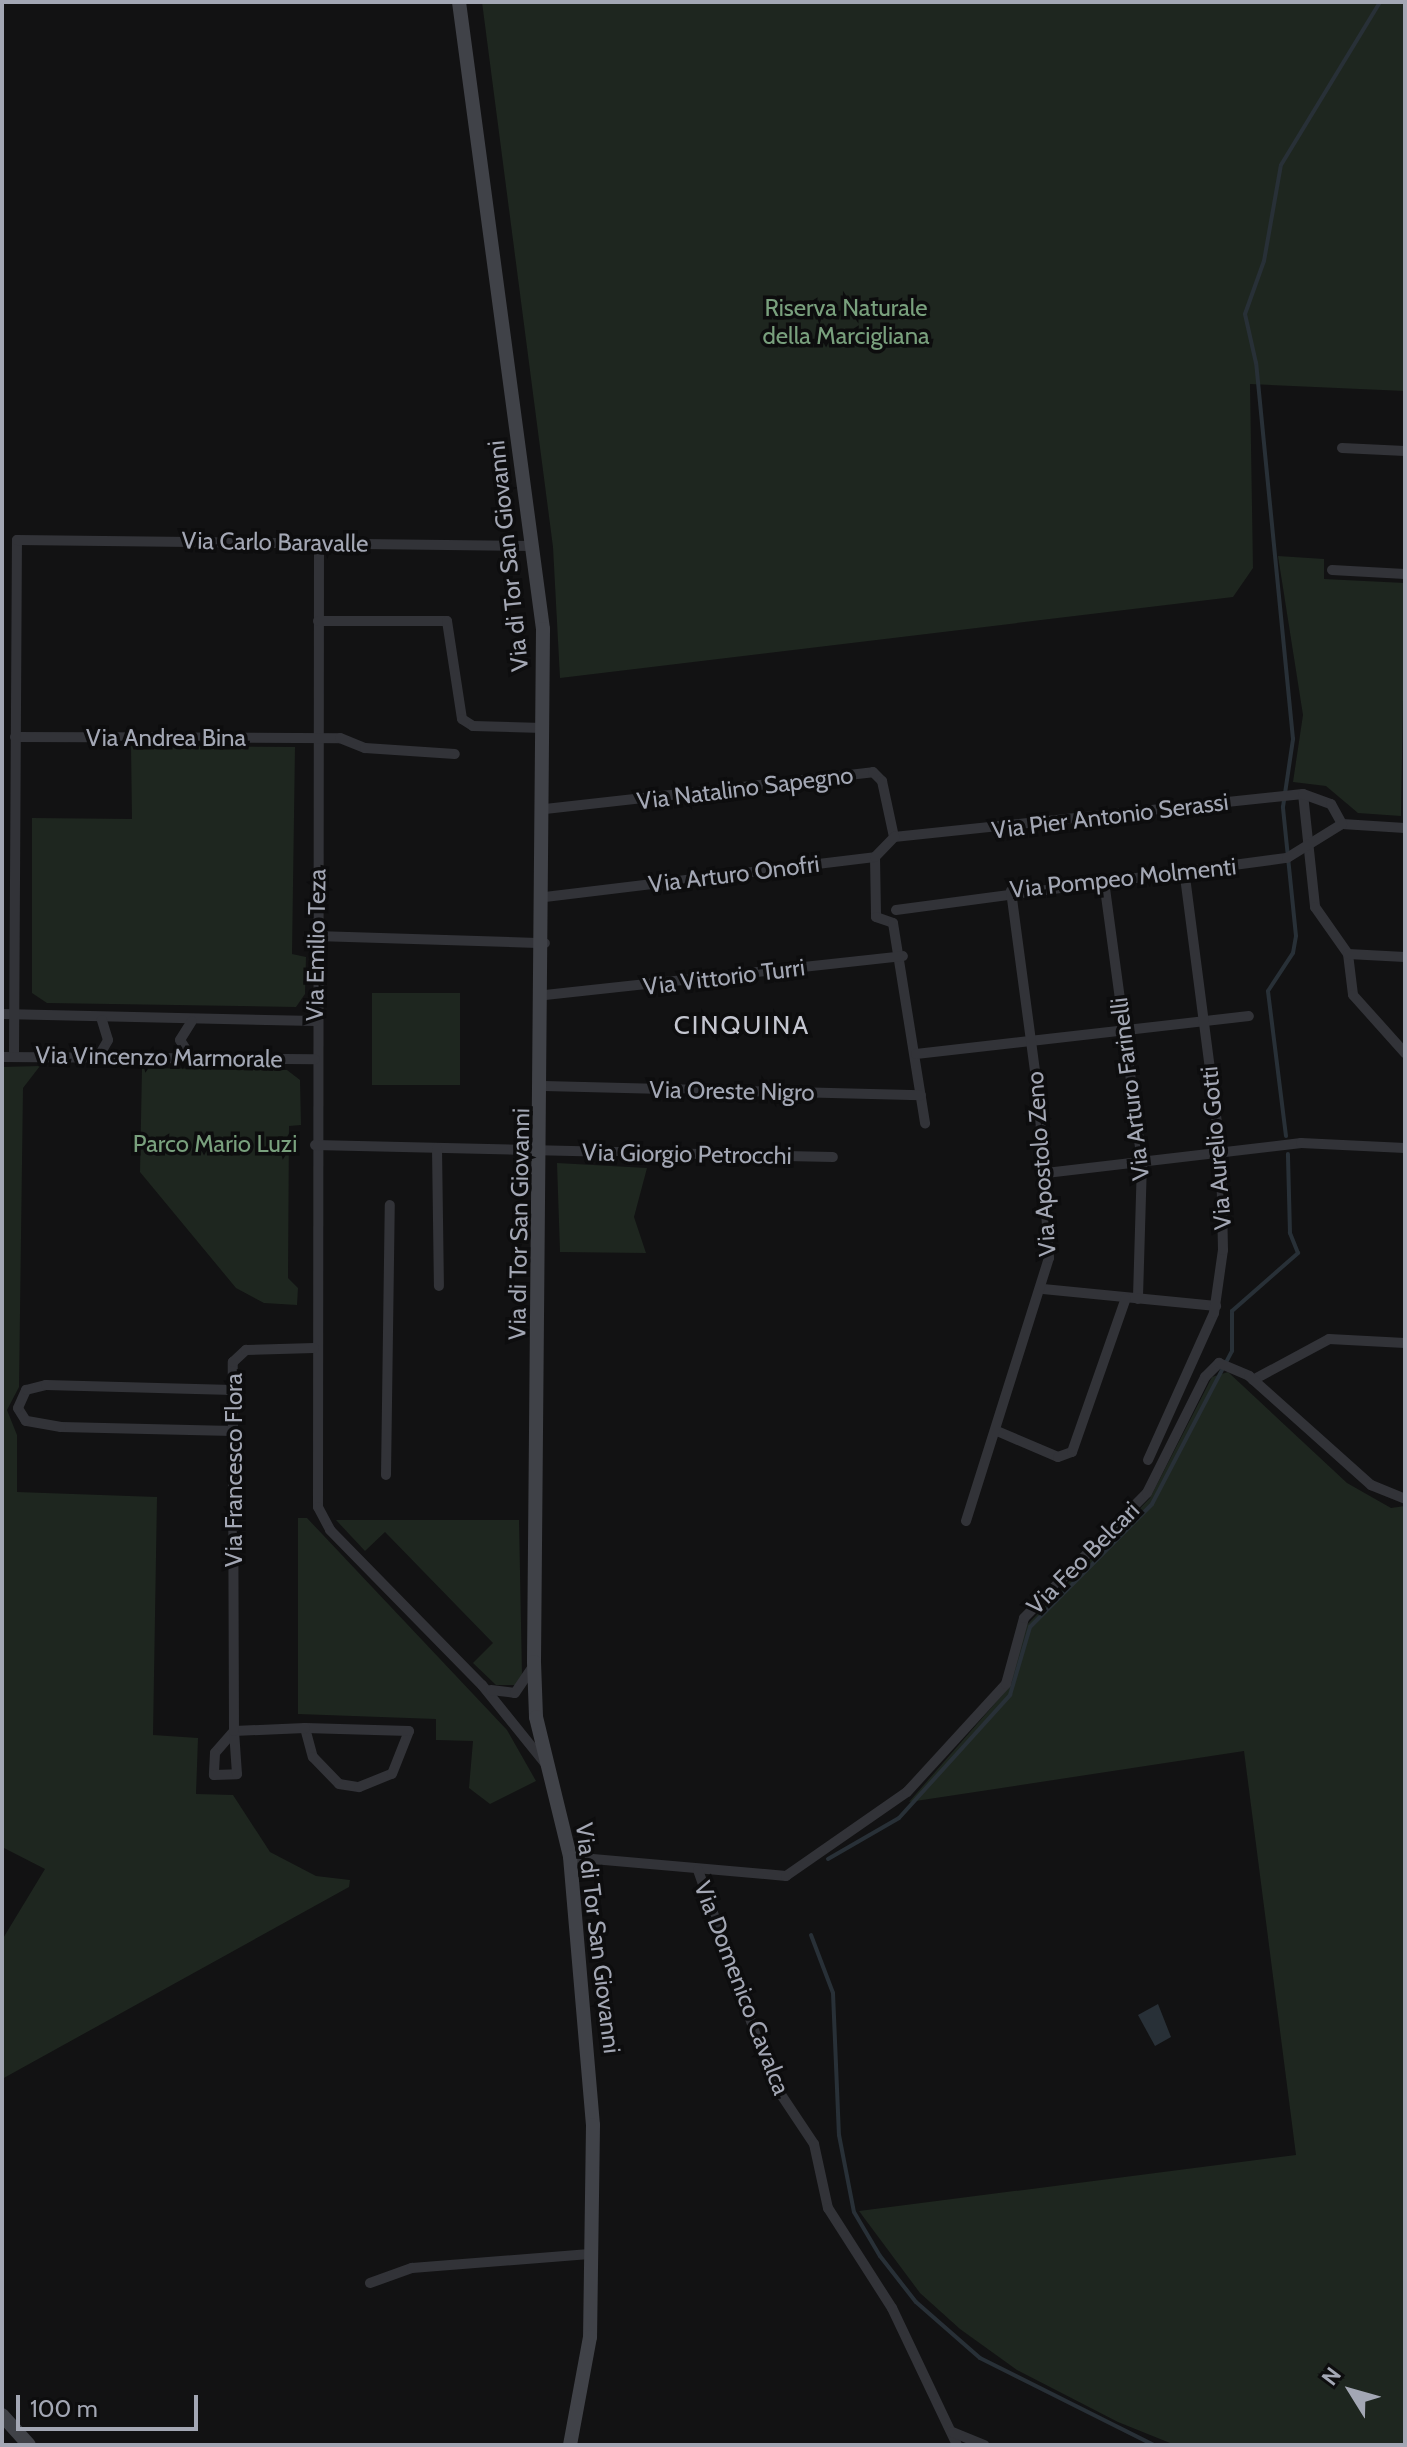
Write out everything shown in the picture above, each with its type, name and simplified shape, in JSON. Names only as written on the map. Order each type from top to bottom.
[{"type":"street","name":"Via di Tor San Giovanni","points":[[459,2],[533,546],[543,728],[545,995],[534,1662],[548,1768],[570,1857],[592,2063],[590,2337],[570,2445]]},
{"type":"street","points":[[1342,448],[1405,451]]},
{"type":"street","name":"Via Carlo Baravalle","points":[[15,737],[17,540],[533,546]]},
{"type":"street","name":"Via Emilio Teza","points":[[314,1348],[319,542]]},
{"type":"street","points":[[1332,570],[1405,574]]},
{"type":"street","points":[[318,621],[447,621],[462,719],[473,726],[543,728]]},
{"type":"street","points":[[14,1055],[15,737]]},
{"type":"street","name":"Via Andrea Bina","points":[[15,737],[318,739],[455,754]]},
{"type":"street","name":"Via Natalino Sapegno","points":[[545,809],[873,772],[882,781],[894,837]]},
{"type":"street","points":[[1405,828],[1342,824],[1331,804],[1303,794],[1315,907],[1348,954],[1353,995],[1405,1053]]},
{"type":"street","name":"Via Pier Antonio Serassi","points":[[894,837],[1303,794]]},
{"type":"street","name":"Via Pompeo Molmenti","points":[[896,910],[1011,891],[1277,860],[1308,847],[1342,824]]},
{"type":"street","points":[[893,923],[877,920],[881,905],[875,857],[894,837]]},
{"type":"street","name":"Via Arturo Onofri","points":[[545,897],[875,857]]},
{"type":"street","name":"Via Aurelio Gotti","points":[[1148,1460],[1189,1375],[1216,1306],[1225,1230],[1221,1154],[1184,871]]},
{"type":"street","name":"Via Arturo Farinelli","points":[[997,1431],[1058,1457],[1072,1452],[1132,1298],[1142,1162],[1104,881]]},
{"type":"street","name":"Via Apostolo Zeno","points":[[966,1521],[1043,1289],[1046,1173],[1011,891]]},
{"type":"street","points":[[881,905],[896,910],[893,923],[903,956],[925,1123]]},
{"type":"street","points":[[316,936],[545,943]]},
{"type":"street","points":[[1348,954],[1405,957]]},
{"type":"street","name":"Via Vittorio Turri","points":[[545,995],[903,956]]},
{"type":"street","name":"Via Vincenzo Marmorale","points":[[2,1014],[102,1020],[315,1021]]},
{"type":"street","points":[[2,1021],[15,1015]]},
{"type":"street","points":[[916,1054],[1249,1016]]},
{"type":"street","points":[[100,1054],[108,1040],[102,1020]]},
{"type":"street","points":[[191,1057],[180,1040],[192,1021]]},
{"type":"street","name":"Via Vincenzo Marmorale","points":[[2,1054],[315,1059]]},
{"type":"street","name":"Via Oreste Nigro","points":[[544,1086],[921,1095]]},
{"type":"street","points":[[1046,1173],[1301,1143],[1405,1148]]},
{"type":"street","name":"Via Giorgio Petrocchi","points":[[315,1145],[833,1157]]},
{"type":"street","points":[[437,1148],[439,1286]]},
{"type":"street","points":[[386,1475],[390,1205]]},
{"type":"street","points":[[1043,1289],[1216,1306]]},
{"type":"street","points":[[1253,1380],[1329,1339],[1405,1343]]},
{"type":"street","points":[[314,1348],[318,1507],[330,1530],[482,1685],[548,1768]]},
{"type":"street","name":"Via Francesco Flora","points":[[305,1728],[234,1731],[233,1390],[237,1355],[314,1348]]},
{"type":"street","points":[[1189,1375],[1203,1380],[1222,1363],[1253,1380],[1362,1478],[1405,1499]]},
{"type":"street","name":"Via Feo Belcari","points":[[570,1857],[698,1870],[792,1874],[923,1778],[1006,1684],[1024,1618],[1147,1493],[1203,1380]]},
{"type":"street","points":[[233,1390],[46,1385],[26,1390],[18,1408],[26,1421],[61,1427],[233,1431]]},
{"type":"street","points":[[482,1685],[515,1693],[534,1662]]},
{"type":"street","points":[[305,1728],[409,1731],[392,1774],[359,1787],[339,1784],[313,1757],[305,1728]]},
{"type":"street","name":"Via Domenico Cavalca","points":[[698,1870],[772,2081],[814,2144],[828,2208],[892,2308],[957,2445]]},
{"type":"street","points":[[370,2283],[412,2268],[589,2254]]},
{"type":"street","points":[[2,2415],[29,2445]]},
{"type":"street","points":[[952,2432],[985,2445]]},
{"type":"green space","name":"Riserva Naturale della Marcigliana","points":[[482,2],[1405,2],[1405,391],[1250,384],[1253,568],[1233,597],[560,678],[553,547]]},
{"type":"green space","points":[[1278,556],[1324,559],[1324,579],[1405,583],[1401,816],[1358,813],[1326,786],[1293,782],[1303,715]]},
{"type":"green space","points":[[131,746],[295,747],[292,954],[306,957],[305,994],[296,1007],[47,1003],[32,993],[32,818],[132,819]]},
{"type":"green space","points":[[372,993],[460,993],[460,1085],[372,1085]]},
{"type":"green space","points":[[40,1066],[23,1088],[19,1387],[7,1410],[17,1435],[17,1492],[157,1497],[153,1735],[198,1738],[196,1794],[233,1795],[270,1852],[316,1876],[350,1880],[349,1887],[2,2079],[2,1940],[45,1869],[2,1847],[2,1067]]},
{"type":"green space","name":"Parco Mario Luzi","points":[[142,1068],[287,1070],[300,1080],[301,1125],[289,1126],[288,1278],[298,1288],[297,1305],[264,1303],[236,1288],[140,1172]]},
{"type":"green space","points":[[557,1163],[647,1168],[634,1217],[646,1253],[560,1252]]},
{"type":"green space","points":[[1228,1372],[1347,1483],[1391,1508],[1405,1506],[1405,2445],[1175,2445],[1118,2422],[1017,2370],[960,2329],[920,2293],[859,2211],[1296,2155],[1244,1751],[909,1802],[1011,1685],[1018,1634],[1150,1498],[1212,1377]]},
{"type":"green space","points":[[298,1518],[307,1518],[507,1730],[536,1781],[490,1804],[469,1788],[473,1741],[436,1740],[436,1719],[298,1714]]},
{"type":"green space","points":[[336,1520],[519,1520],[522,1675],[515,1685],[496,1685],[473,1663],[493,1643],[385,1532],[365,1551]]},
{"type":"shaded area","points":[[1158,2004],[1171,2037],[1155,2046],[1138,2015]]},
{"type":"waterway","points":[[1286,1136],[1268,991],[1293,953],[1296,936],[1283,807],[1293,739],[1256,363],[1245,314],[1264,261],[1281,165],[1380,2]]},
{"type":"waterway","points":[[828,1859],[899,1818],[1010,1695],[1030,1627],[1152,1504],[1232,1351],[1232,1311],[1298,1253],[1290,1233],[1288,1154]]},
{"type":"waterway","points":[[811,1935],[833,1993],[839,2135],[854,2212],[880,2256],[916,2302],[980,2358],[1154,2445]]},
{"type":"district","name":"CINQUINA","points":[[742,1026]]}]
